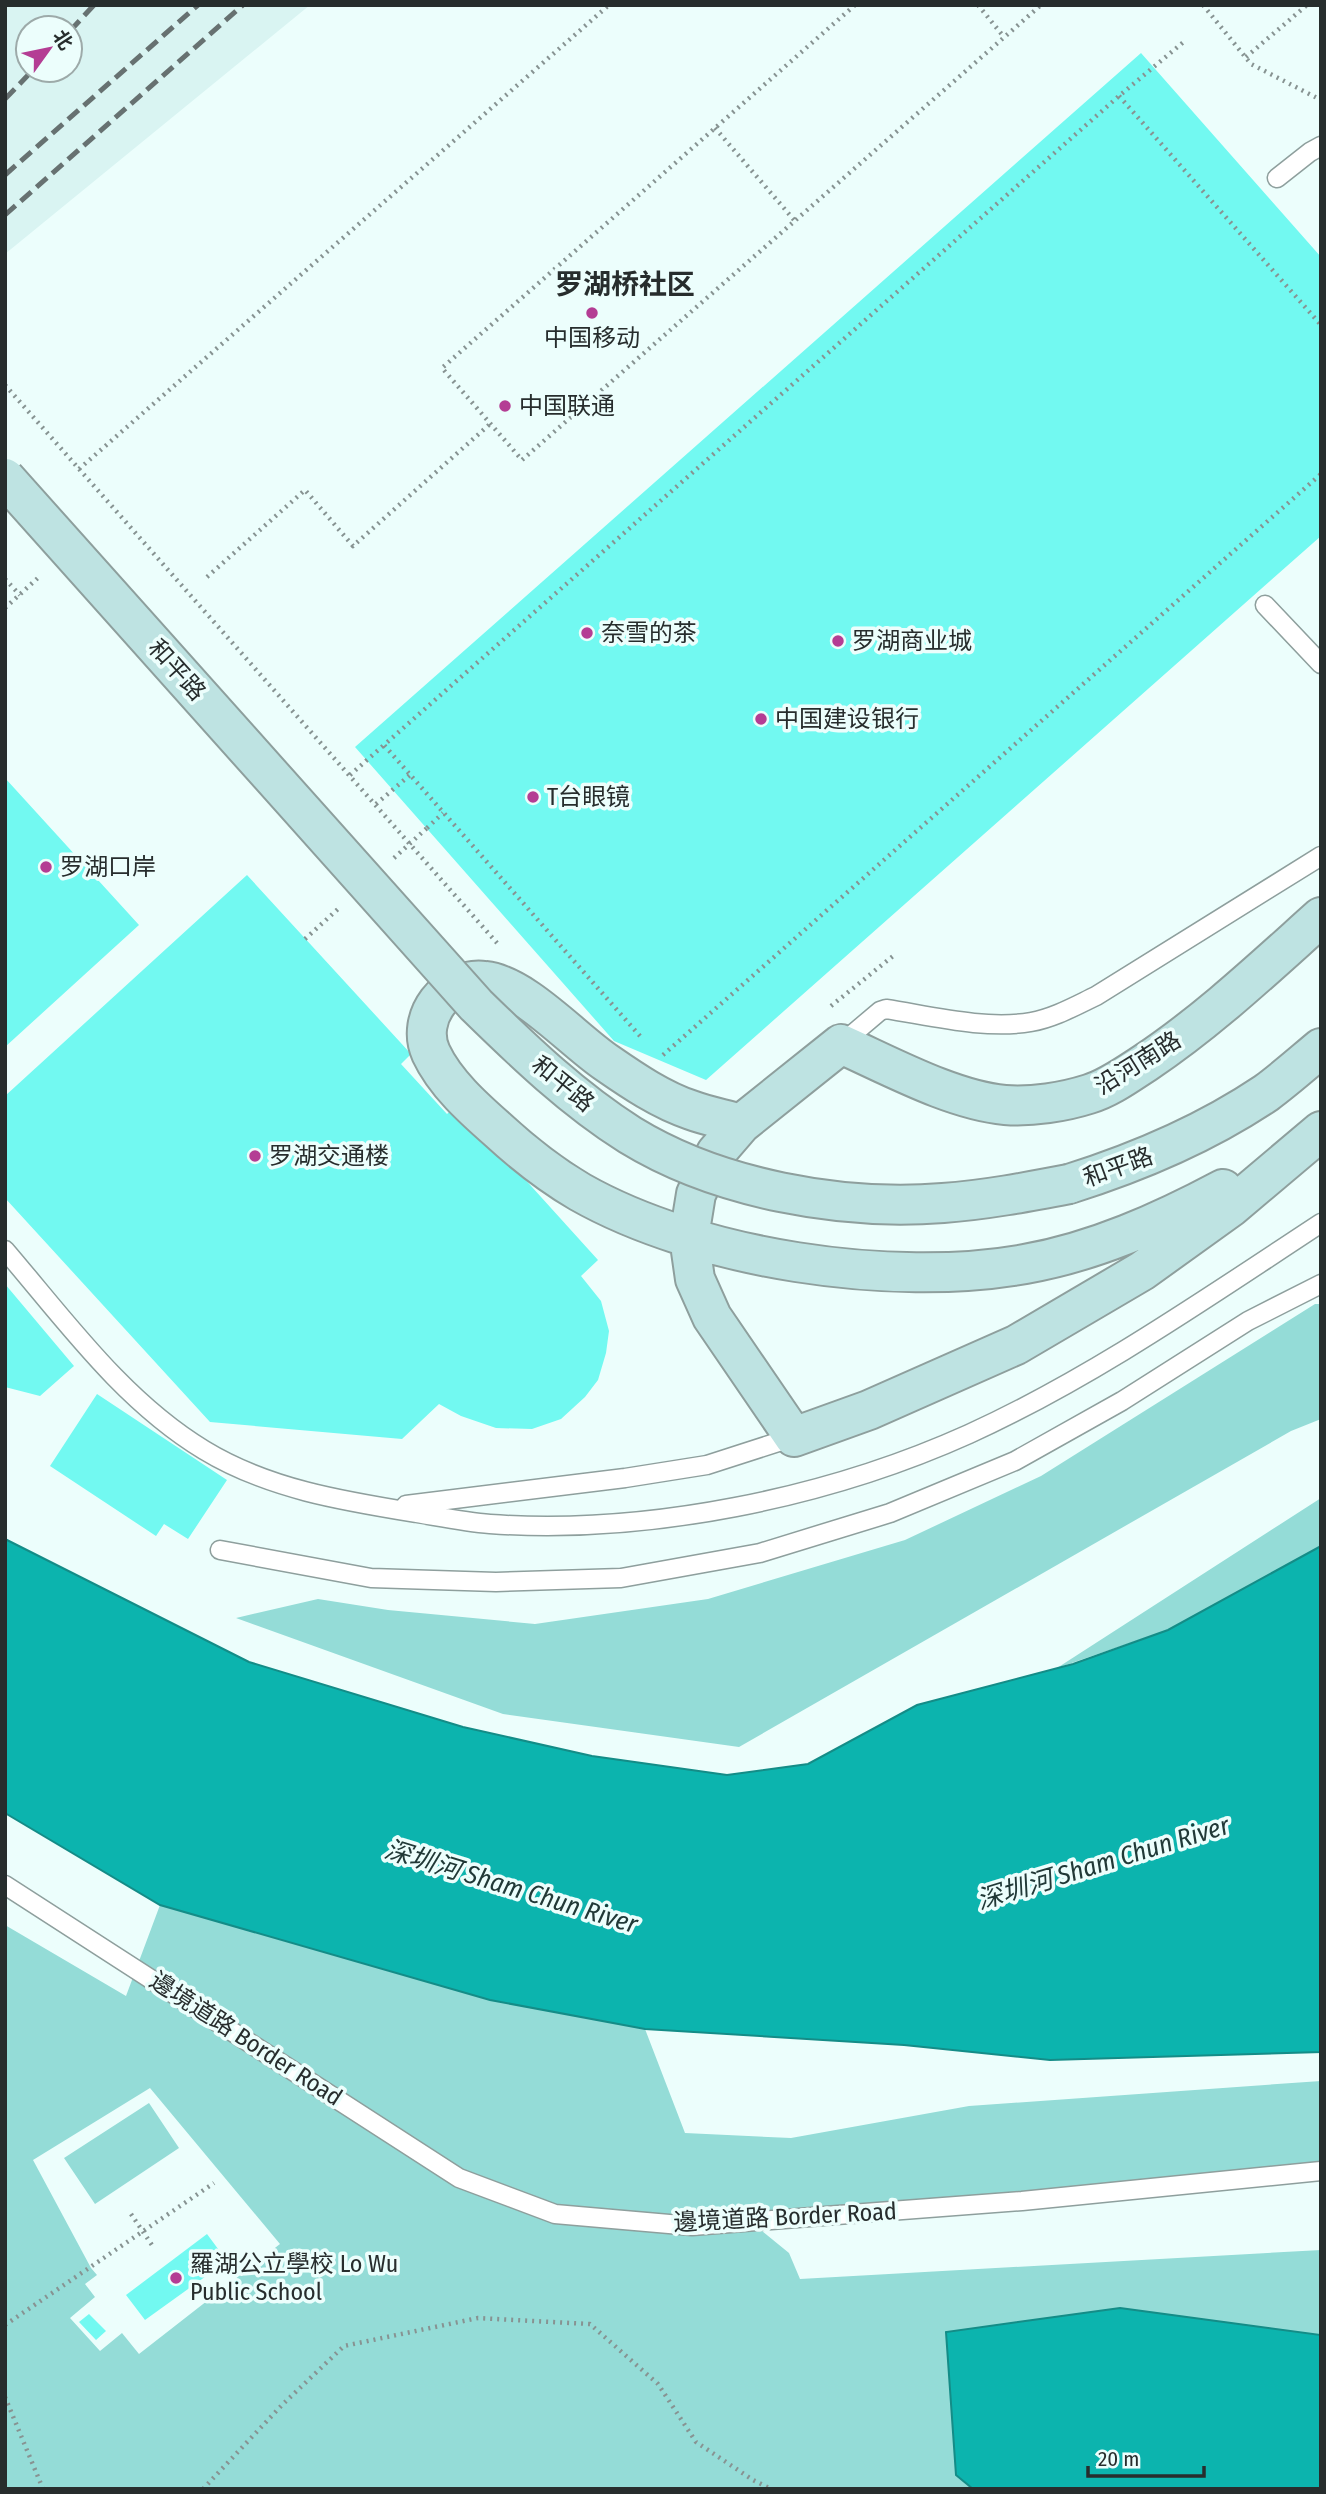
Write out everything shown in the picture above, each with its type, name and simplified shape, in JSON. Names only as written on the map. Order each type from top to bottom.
[{"type":"main road","name":"和平路","points":[[5,478],[476,1005],[575,1097],[632,1136],[697,1168],[764,1188],[823,1199],[886,1204],[941,1203],[1001,1197],[1069,1184],[1163,1150],[1216,1124],[1267,1092],[1321,1048]]},
{"type":"main road","name":"沿河南路","points":[[841,1044],[921,1080],[967,1096],[1005,1105],[1052,1102],[1091,1094],[1127,1075],[1174,1044],[1321,918]]},
{"type":"main road","points":[[741,1124],[689,1110],[646,1089],[603,1061],[507,986],[485,980],[470,981],[448,991],[434,1005],[427,1021],[426,1041],[435,1062],[454,1087],[525,1154],[580,1192],[639,1220],[689,1237],[770,1258],[868,1270],[960,1272],[1025,1264],[1121,1237],[1174,1214],[1270,1162],[1321,1129]]},
{"type":"main road","points":[[841,1044],[741,1124],[716,1153],[696,1194],[689,1237],[695,1279],[712,1317],[794,1437],[869,1410],[1016,1345],[1142,1270],[1231,1207],[1321,1129]]},
{"type":"main road","points":[[1267,1092],[1321,1061]]},
{"type":"lane","points":[[1277,178],[1321,146]]},
{"type":"lane","points":[[1265,605],[1321,664]]},
{"type":"lane","points":[[841,1044],[880,1011],[886,1009],[998,1023],[1031,1022],[1060,1013],[1096,996],[1321,856]]},
{"type":"lane","points":[[5,1250],[102,1363],[157,1416],[204,1450],[259,1477],[314,1494],[489,1524],[593,1525],[684,1516],[797,1494],[894,1464],[970,1434],[1082,1374],[1321,1223]]},
{"type":"lane","points":[[220,1550],[371,1578],[496,1582],[621,1578],[760,1553],[890,1513],[1015,1461],[1122,1401],[1248,1321],[1321,1284]]},
{"type":"lane","points":[[385,1508],[707,1465],[794,1437]]},
{"type":"lane","name":"邊境道路 Border Road","points":[[5,1885],[459,2178],[555,2214],[692,2226],[1022,2201],[1321,2171]]},
{"type":"path","points":[[79,469],[610,5]]},
{"type":"path","points":[[855,5],[442,368],[522,460],[1041,5]]},
{"type":"path","points":[[978,5],[1005,37]]},
{"type":"path","points":[[1203,5],[1251,64],[1321,100]]},
{"type":"path","points":[[1246,57],[1307,5]]},
{"type":"path","points":[[350,775],[1119,96],[1186,40]]},
{"type":"path","points":[[1119,96],[1321,325]]},
{"type":"path","points":[[715,128],[795,221]]},
{"type":"path","points":[[5,385],[500,946]]},
{"type":"path","points":[[207,577],[305,490],[353,546],[490,424]]},
{"type":"path","points":[[660,1058],[1321,474]]},
{"type":"path","points":[[5,608],[69,550]]},
{"type":"path","points":[[5,579],[20,595]]},
{"type":"path","points":[[384,745],[642,1037]]},
{"type":"path","points":[[376,804],[411,775]]},
{"type":"path","points":[[427,828],[443,813]]},
{"type":"path","points":[[828,1008],[892,956]]},
{"type":"path","points":[[5,2325],[214,2183]]},
{"type":"path","points":[[131,2214],[154,2248]]},
{"type":"path","points":[[203,2489],[282,2405],[344,2346],[478,2318],[590,2324],[658,2384],[696,2442],[771,2489]]},
{"type":"path","points":[[5,2397],[43,2489]]},
{"type":"shaded area","points":[[5,5],[310,5],[5,254]]},
{"type":"shaded area","points":[[1315,1304],[1321,1304],[1321,1419],[1291,1431],[739,1747],[503,1714],[236,1618],[318,1599],[388,1610],[535,1624],[708,1599],[905,1540],[1041,1476]]},
{"type":"shaded area","points":[[1321,1498],[1321,1546],[1168,1630],[1057,1668]]},
{"type":"shaded area","points":[[160,1905],[489,2000],[645,2029],[685,2133],[791,2138],[969,2106],[1321,2081],[1321,2169],[751,2222],[789,2253],[800,2279],[1321,2250],[1321,2489],[5,2489],[5,1925],[126,1996]],"holes":[[[150,2088],[280,2244],[139,2354],[122,2333],[100,2351],[70,2318],[95,2297],[85,2284],[97,2275],[33,2160]]]},
{"type":"shaded area","points":[[149,2103],[179,2148],[95,2204],[64,2158]]},
{"type":"water","name":"深圳河 Sham Chun River","points":[[5,1539],[249,1662],[463,1727],[592,1756],[727,1775],[808,1764],[917,1705],[1073,1664],[1168,1630],[1321,1546],[1321,2052],[1050,2060],[904,2045],[645,2029],[490,2000],[160,1905],[5,1813]]},
{"type":"water","points":[[1120,2308],[1321,2335],[1321,2489],[973,2489],[956,2475],[946,2332]]},
{"type":"building","name":"罗湖商业城","points":[[1141,53],[1321,257],[1321,536],[706,1080],[614,1041],[355,747]]},
{"type":"building","name":"罗湖口岸","points":[[5,778],[139,925],[5,1047]]},
{"type":"building","name":"罗湖交通楼","points":[[247,875],[411,1054],[401,1064],[447,1114],[457,1104],[598,1260],[581,1276],[601,1301],[609,1331],[606,1353],[598,1380],[585,1397],[561,1419],[532,1429],[496,1428],[461,1416],[439,1404],[402,1439],[210,1422],[5,1198],[5,1096]]},
{"type":"building","points":[[5,1284],[74,1366],[40,1396],[5,1387]]},
{"type":"building","points":[[97,1394],[227,1480],[188,1539],[164,1524],[156,1536],[50,1466]]},
{"type":"building","name":"羅湖公立學校 Lo Wu Public School","points":[[207,2234],[227,2261],[145,2320],[126,2295]]},
{"type":"building","points":[[89,2314],[106,2331],[96,2340],[79,2322]]},
{"type":"railway","points":[[84,16],[94,5]]},
{"type":"railway","points":[[5,175],[198,5]]},
{"type":"railway","points":[[5,215],[243,5]]},
{"type":"railway","points":[[5,99],[19,84]]},
{"type":"place","name":"中国移动","points":[[592,313]]},
{"type":"place","name":"中国联通","points":[[505,406]]},
{"type":"place","name":"奈雪的茶","points":[[587,633]]},
{"type":"place","name":"罗湖商业城","points":[[838,641]]},
{"type":"place","name":"中国建设银行","points":[[761,719]]},
{"type":"place","name":"T台眼镜","points":[[533,797]]},
{"type":"place","name":"罗湖口岸","points":[[46,867]]},
{"type":"place","name":"罗湖交通楼","points":[[255,1156]]},
{"type":"place","name":"羅湖公立學校 Lo Wu Public School","points":[[176,2278]]},
{"type":"district","name":"罗湖桥社区","points":[[625,284]]}]
